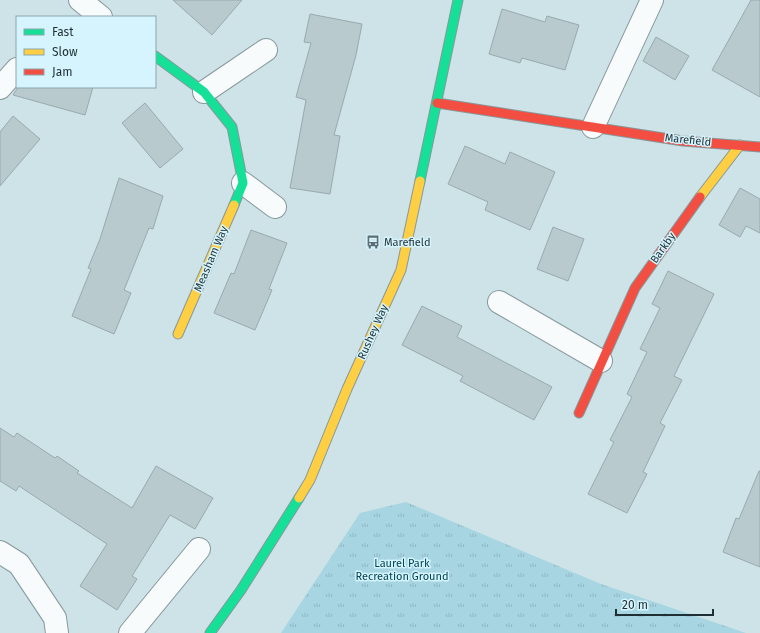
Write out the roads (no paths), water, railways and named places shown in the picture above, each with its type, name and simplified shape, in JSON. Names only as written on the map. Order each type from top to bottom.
[{"type":"street","name":"Rushey Way","points":[[210,633],[241,590],[310,480],[347,390],[401,270],[458,0]]},
{"type":"street","points":[[593,127],[652,0]]},
{"type":"street","points":[[204,92],[266,50]]},
{"type":"street","points":[[156,57],[204,92],[232,127],[243,183],[276,207]]},
{"type":"street","points":[[0,88],[16,70]]},
{"type":"street","name":"Marefield","points":[[437,103],[683,141],[760,147]]},
{"type":"street","name":"Barkby","points":[[579,413],[635,288],[684,218],[740,146]]},
{"type":"street","name":"Measham Way","points":[[178,334],[243,183]]},
{"type":"street","points":[[499,302],[601,361]]},
{"type":"street","points":[[130,633],[199,549]]},
{"type":"street","points":[[0,552],[19,564],[55,618],[57,633]]},
{"type":"place","name":"Marefield","points":[[373,242]]},
{"type":"park label","name":"Laurel Park Recreation Ground","points":[[402,569]]}]
